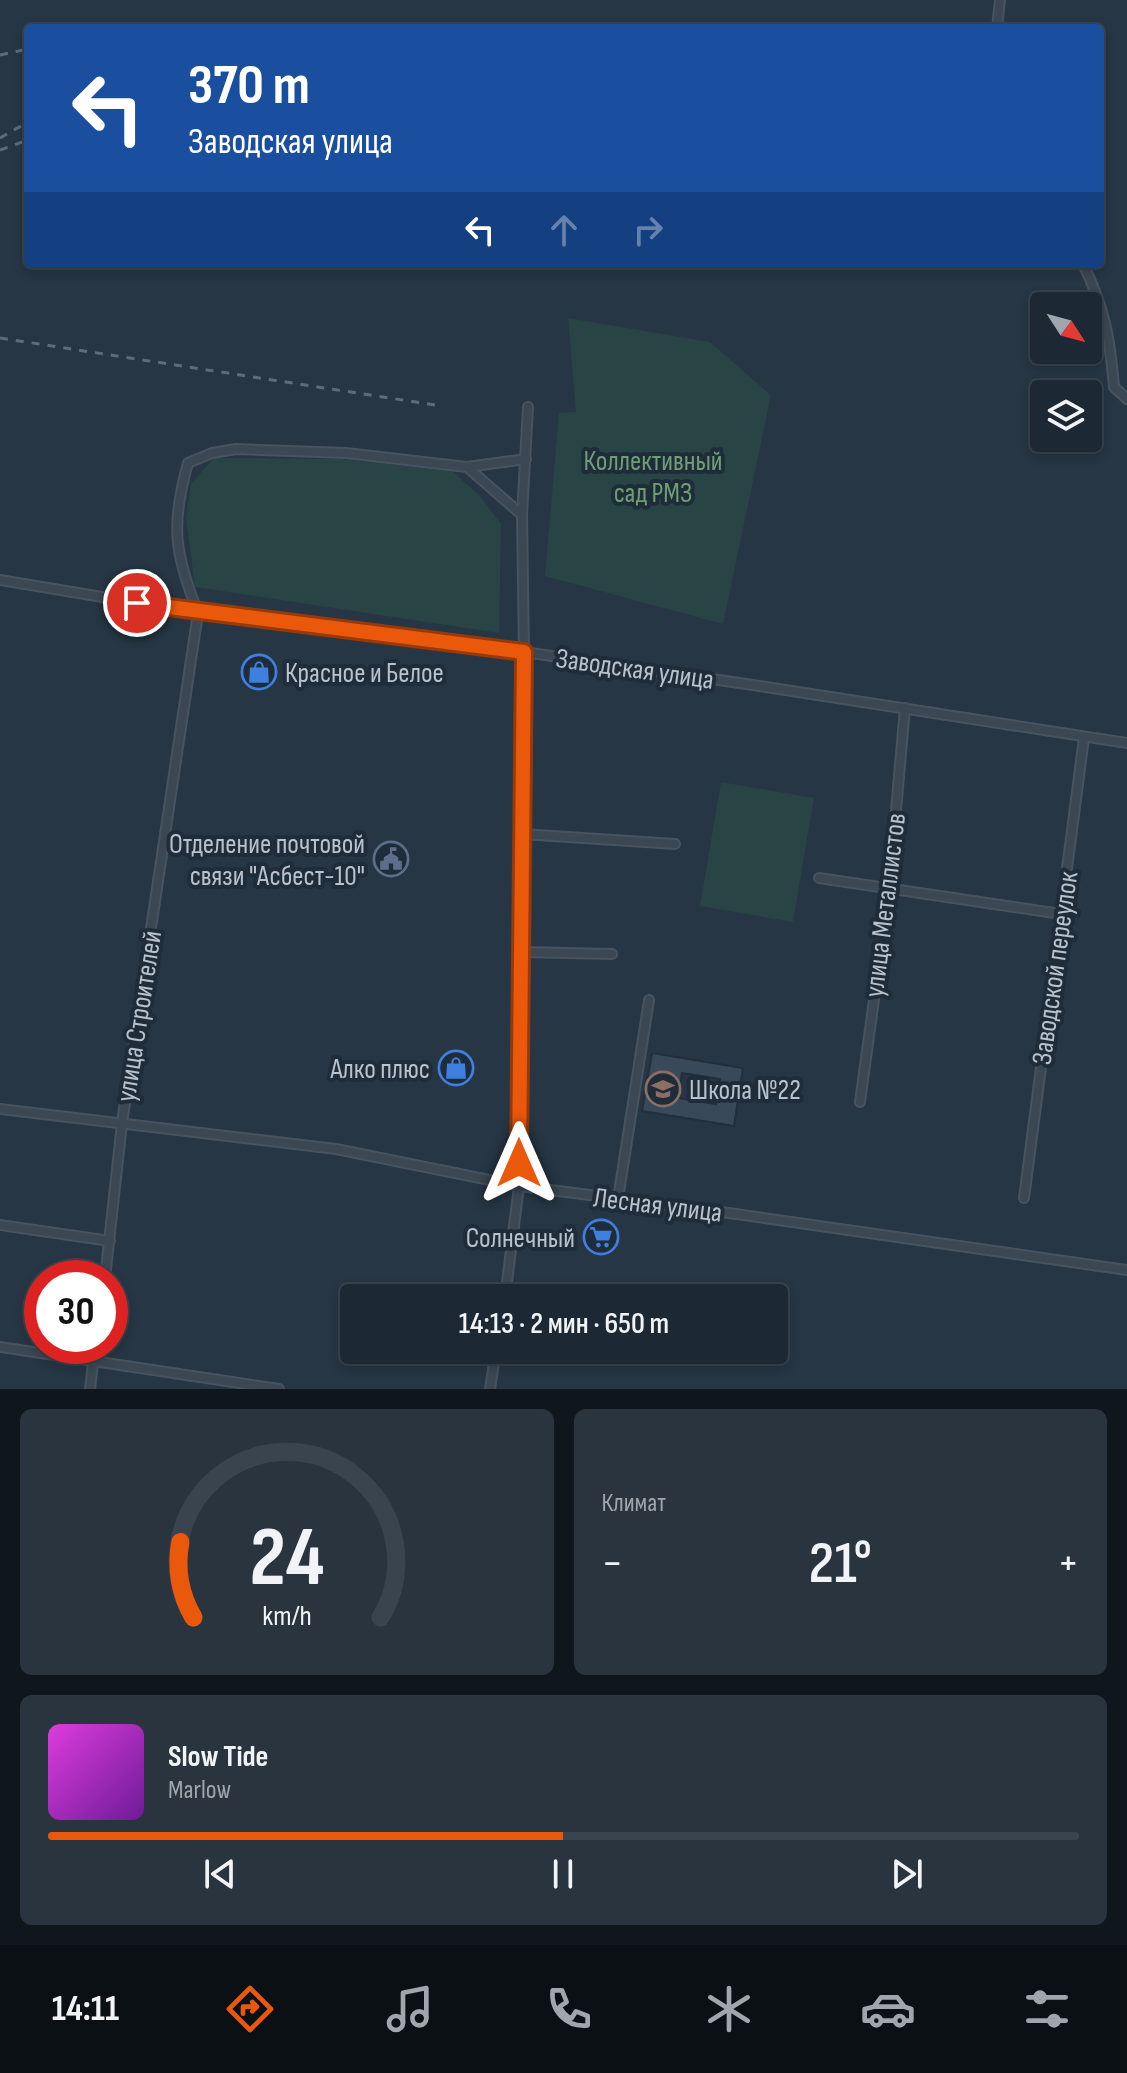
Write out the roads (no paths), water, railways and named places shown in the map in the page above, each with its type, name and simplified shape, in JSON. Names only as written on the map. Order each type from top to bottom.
[{"type":"street","points":[[997,24],[1000,0]]},
{"type":"street","points":[[1085,268],[1102,303],[1111,345],[1114,387],[1127,399]]},
{"type":"street","points":[[507,1284],[519,1186],[524,652],[522,515],[528,407]]},
{"type":"street","points":[[198,613],[179,560],[177,503],[188,463],[212,453],[236,449],[346,453],[467,467],[526,459]]},
{"type":"street","points":[[467,467],[522,515]]},
{"type":"street","name":"Заводская улица","points":[[0,580],[198,613],[524,652],[1127,743]]},
{"type":"street","name":"улица Строителей","points":[[107,1260],[122,1123],[198,613]]},
{"type":"street","name":"улица Металлистов","points":[[860,1102],[889,890],[905,708]]},
{"type":"street","name":"Заводской переулок","points":[[1024,1198],[1084,738]]},
{"type":"street","points":[[522,834],[675,844]]},
{"type":"street","points":[[819,878],[1061,914]]},
{"type":"street","points":[[521,952],[612,954]]},
{"type":"street","points":[[618,1199],[649,1000]]},
{"type":"street","name":"Лесная улица","points":[[0,1109],[336,1149],[519,1186],[1127,1270]]},
{"type":"street","points":[[0,1225],[110,1241]]},
{"type":"street","points":[[0,1347],[24,1351]]},
{"type":"street","points":[[90,1389],[93,1364]]},
{"type":"street","points":[[113,1364],[279,1389]]},
{"type":"street","points":[[490,1389],[494,1364]]},
{"type":"railway","points":[[215,24],[220,21]]},
{"type":"railway","points":[[0,55],[24,50]]},
{"type":"railway","points":[[0,138],[24,124]]},
{"type":"railway","points":[[0,150],[24,141]]},
{"type":"railway","points":[[0,338],[435,405]]},
{"type":"place","name":"Красное и Белое","points":[[259,672]]},
{"type":"place","name":"Отделение почтовой связи \"Асбест-10\"","points":[[391,859]]},
{"type":"place","name":"Алко плюс","points":[[456,1068]]},
{"type":"place","name":"Школа №22","points":[[663,1089]]},
{"type":"place","name":"Солнечный","points":[[601,1237]]},
{"type":"park label","name":"Коллективный сад РМЗ","points":[[653,476]]}]
